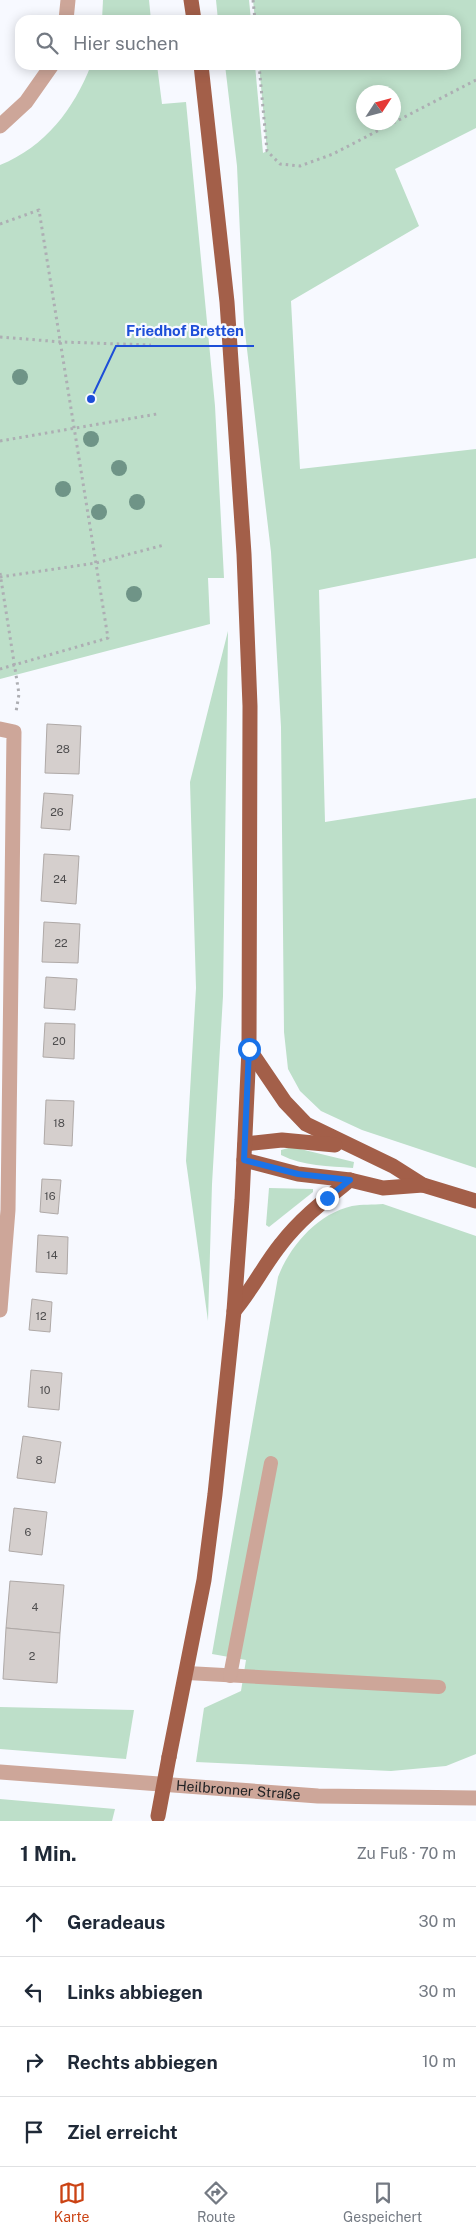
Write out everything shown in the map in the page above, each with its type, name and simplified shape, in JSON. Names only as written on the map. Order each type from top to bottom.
[{"type":"main road","points":[[190,0],[193,15]]},
{"type":"main road","points":[[157,1818],[204,1580],[234,1311],[249,1049],[250,706],[244,554],[227,302],[202,70]]},
{"type":"main road","points":[[249,1049],[297,1117],[319,1132],[393,1166],[423,1185],[475,1200]]},
{"type":"main road","points":[[245,1144],[297,1140],[350,1147]]},
{"type":"main road","points":[[244,1160],[298,1174],[350,1180],[384,1188],[423,1185]]},
{"type":"main road","points":[[234,1311],[253,1289],[280,1244],[298,1224],[350,1180]]},
{"type":"street","points":[[66,15],[68,0]]},
{"type":"street","points":[[0,126],[26,102],[48,70]]},
{"type":"street","points":[[0,1310],[4,1211],[7,731]]},
{"type":"street","name":"Heilbronner Straße","points":[[0,1772],[318,1796],[476,1798]]},
{"type":"lane","points":[[230,1676],[271,1463]]},
{"type":"lane","points":[[187,1673],[439,1686]]},
{"type":"path","points":[[253,0],[254,15]]},
{"type":"path","points":[[259,70],[267,151],[280,164],[300,166],[333,154],[476,80]]},
{"type":"path","points":[[0,224],[39,210],[62,342],[108,638],[0,669]]},
{"type":"path","points":[[0,337],[62,342],[151,344]]},
{"type":"path","points":[[0,442],[156,414]]},
{"type":"path","points":[[0,577],[96,563],[164,544]]},
{"type":"path","points":[[0,573],[19,694],[7,731]]},
{"type":"green space","points":[[103,0],[149,0],[150,15],[102,15]]},
{"type":"green space","points":[[216,0],[249,0],[250,15],[218,15]]},
{"type":"green space","points":[[253,0],[476,0],[476,128],[395,169],[419,226],[291,301],[300,469],[476,449],[476,558],[319,590],[325,822],[476,798],[476,1168],[362,1130],[321,1111],[300,1091],[288,1069],[284,1032],[281,727],[271,552],[244,324],[237,166],[226,70],[255,70],[263,153],[267,151],[259,70],[461,70],[461,15],[254,15]]},
{"type":"green space","points":[[89,70],[158,70],[162,104],[186,102],[215,406],[224,578],[208,578],[210,624],[0,679],[0,165],[31,148],[56,125],[76,97]]},
{"type":"green space","points":[[228,631],[223,996],[212,1184],[208,1321],[186,1161],[196,988],[190,782]]},
{"type":"green space","points":[[292,1147],[354,1162],[353,1168],[307,1163],[281,1155],[281,1150]]},
{"type":"green space","points":[[269,1188],[313,1189],[313,1192],[269,1227],[266,1225]]},
{"type":"green space","points":[[383,1204],[476,1236],[476,1754],[446,1766],[391,1771],[196,1762],[204,1708],[241,1691],[246,1660],[212,1654],[278,1277],[297,1243],[327,1216],[352,1206]]},
{"type":"green space","points":[[0,1707],[134,1710],[126,1759],[0,1749]]},
{"type":"green space","points":[[0,1799],[115,1809],[112,1821],[0,1821]]},
{"type":"building","points":[[47,724],[81,726],[79,774],[45,773]]},
{"type":"building","points":[[44,793],[73,795],[70,830],[41,828]]},
{"type":"building","points":[[44,854],[79,856],[76,904],[41,901]]},
{"type":"building","points":[[44,922],[80,924],[78,963],[42,962]]},
{"type":"building","points":[[46,977],[77,979],[75,1010],[44,1008]]},
{"type":"building","points":[[45,1023],[75,1024],[74,1059],[43,1057]]},
{"type":"building","points":[[46,1100],[74,1101],[72,1146],[44,1144]]},
{"type":"building","points":[[42,1179],[61,1180],[58,1214],[40,1212]]},
{"type":"building","points":[[38,1235],[68,1237],[67,1274],[36,1272]]},
{"type":"building","points":[[32,1299],[52,1302],[50,1332],[29,1330]]},
{"type":"building","points":[[31,1370],[62,1373],[59,1410],[28,1407]]},
{"type":"building","points":[[23,1436],[61,1442],[55,1483],[17,1478]]},
{"type":"building","points":[[14,1508],[47,1512],[42,1555],[9,1551]]},
{"type":"building","points":[[10,1581],[64,1585],[60,1633],[6,1628]]},
{"type":"building","points":[[6,1628],[60,1633],[57,1683],[3,1679]]},
{"type":"place","name":"Friedhof Bretten","points":[[91,399]]},
{"type":"route","points":[[249,1049],[244,1160],[298,1174],[350,1180],[327,1198]]}]
